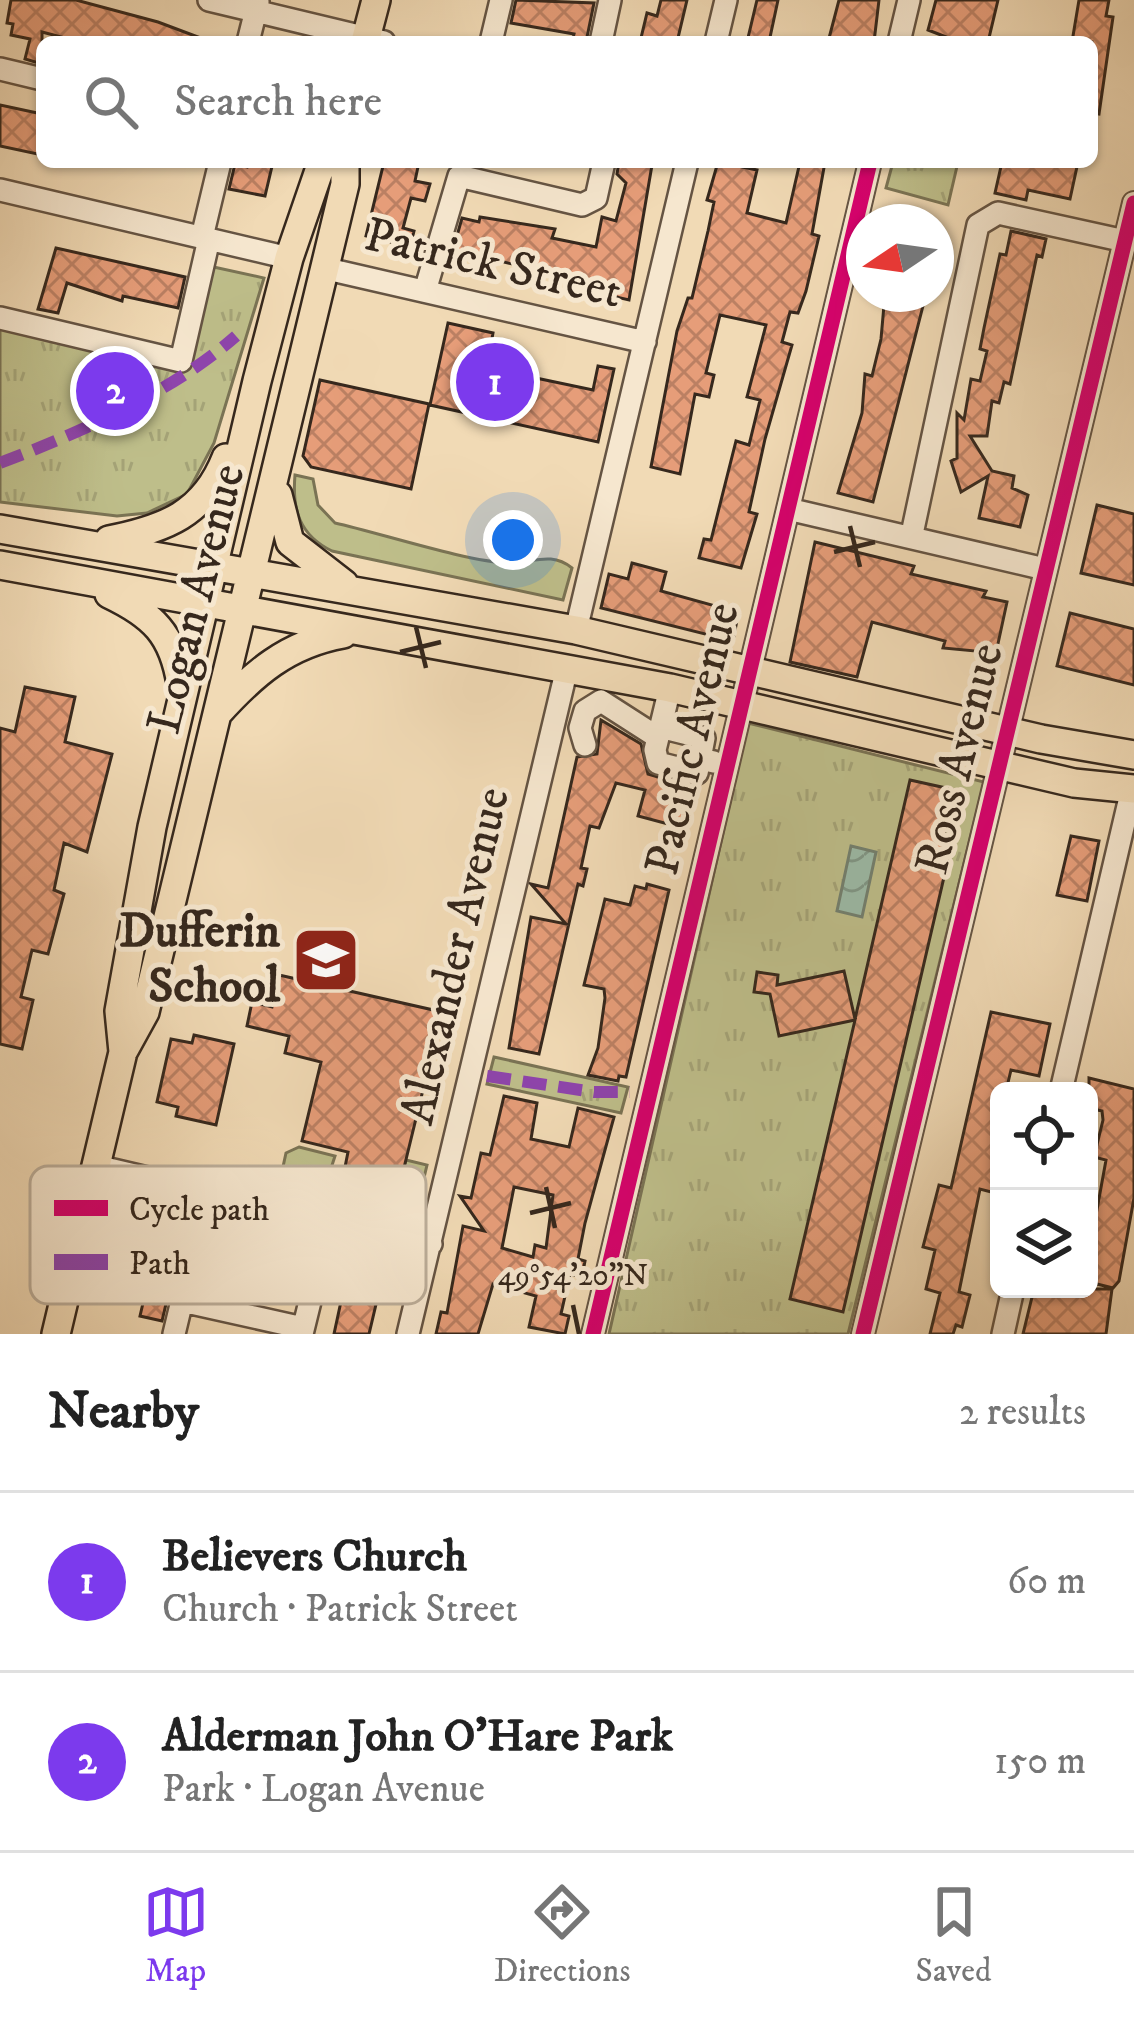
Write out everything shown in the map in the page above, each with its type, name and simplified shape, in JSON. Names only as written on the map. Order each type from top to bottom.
[{"type":"main road","points":[[372,36],[376,0]]},
{"type":"main road","name":"Logan Avenue","points":[[123,1052],[119,1010],[183,696],[257,381],[289,258],[320,168]]},
{"type":"main road","name":"Logan Avenue","points":[[96,1166],[123,1052],[145,1012],[345,184],[345,168]]},
{"type":"main road","points":[[95,542],[164,527],[208,494],[257,381]]},
{"type":"main road","points":[[277,466],[279,513],[290,542],[303,557],[352,590]]},
{"type":"main road","points":[[0,529],[95,542],[576,630],[748,673],[1134,754]]},
{"type":"main road","points":[[0,565],[670,688],[1074,783],[1133,789]]},
{"type":"main road","points":[[66,576],[143,610],[158,624],[175,650],[183,696]]},
{"type":"main road","points":[[214,717],[278,657],[318,639],[354,632]]},
{"type":"main road","name":"Logan Avenue","points":[[56,1334],[63,1304]]},
{"type":"street","points":[[209,0],[257,6],[356,36]]},
{"type":"street","points":[[492,36],[501,0]]},
{"type":"street","points":[[602,36],[610,0]]},
{"type":"street","points":[[717,36],[726,0]]},
{"type":"street","points":[[900,36],[909,0]]},
{"type":"street","points":[[250,36],[257,6]]},
{"type":"street","points":[[0,69],[36,78]]},
{"type":"street","points":[[0,318],[181,361],[219,168]]},
{"type":"street","points":[[425,291],[459,176],[582,205],[596,197],[603,168]]},
{"type":"street","points":[[576,630],[686,168]]},
{"type":"street","name":"Pacific Avenue","points":[[593,1334],[870,168]]},
{"type":"street","name":"Patrick Street","points":[[0,190],[289,258]]},
{"type":"street","name":"Ross Avenue","points":[[863,1334],[1134,203]]},
{"type":"street","points":[[912,534],[978,225],[998,213],[1125,242]]},
{"type":"street","name":"Patrick Street","points":[[323,268],[645,342]]},
{"type":"street","points":[[788,509],[912,534],[1045,569]]},
{"type":"street","name":"Alexander Avenue","points":[[426,1260],[567,668]]},
{"type":"street","points":[[585,745],[581,721],[590,706],[602,701],[654,743],[704,738],[697,773],[658,764],[654,743],[670,688]]},
{"type":"street","points":[[700,759],[727,764]]},
{"type":"street","points":[[1062,1082],[1133,789]]},
{"type":"street","points":[[426,1243],[430,1244]]},
{"type":"street","points":[[1003,1334],[1011,1298]]},
{"type":"street","points":[[174,1334],[181,1304]]},
{"type":"street","points":[[194,1304],[303,1331]]},
{"type":"street","name":"Alexander Avenue","points":[[408,1334],[415,1304]]},
{"type":"green space","points":[[891,168],[957,168],[948,204],[886,188]]},
{"type":"green space","points":[[209,266],[264,278],[214,443],[187,494],[147,513],[117,516],[0,502],[0,324],[185,368]]},
{"type":"green space","points":[[295,475],[313,479],[318,505],[335,523],[492,561],[564,563],[572,568],[563,600],[332,551],[312,537],[300,520]]},
{"type":"green space","points":[[748,723],[984,782],[848,1334],[609,1334]]},
{"type":"green space","points":[[494,1057],[628,1087],[621,1113],[487,1084]]},
{"type":"green space","points":[[299,1147],[335,1156],[332,1166],[283,1166],[286,1153]]},
{"type":"water","points":[[851,846],[876,852],[862,917],[837,911]]},
{"type":"building","points":[[11,0],[76,0],[195,36],[57,36],[42,32],[36,36],[36,62],[25,59],[30,39],[11,35],[13,24],[7,23]]},
{"type":"building","points":[[516,0],[594,3],[587,36],[511,23]]},
{"type":"building","points":[[661,0],[687,0],[678,36],[641,36],[647,13],[657,16]]},
{"type":"building","points":[[757,0],[778,0],[770,36],[748,36]]},
{"type":"building","points":[[839,0],[879,0],[875,36],[830,36]]},
{"type":"building","points":[[936,0],[998,0],[989,36],[944,36],[928,30]]},
{"type":"building","points":[[1079,0],[1109,0],[1106,16],[1113,17],[1099,114],[1098,36],[1073,36]]},
{"type":"building","points":[[0,105],[36,113],[36,154],[0,146]]},
{"type":"building","points":[[234,168],[272,168],[265,196],[229,189]]},
{"type":"building","points":[[383,168],[418,168],[415,181],[430,184],[425,201],[411,198],[403,228],[414,231],[410,247],[366,236]]},
{"type":"building","points":[[618,168],[651,168],[629,300],[586,290],[588,282],[453,250],[462,218],[479,222],[480,217],[555,229],[552,238],[596,247],[602,217],[616,221],[626,183],[617,174]]},
{"type":"building","points":[[716,168],[757,170],[747,213],[786,223],[799,168],[824,168],[812,234],[819,236],[806,291],[798,313],[790,312],[782,342],[792,345],[765,439],[749,512],[757,514],[741,568],[699,558],[704,539],[711,540],[736,441],[749,445],[760,400],[747,397],[766,325],[720,315],[706,373],[714,375],[709,397],[695,394],[680,474],[651,467],[677,331],[688,298],[692,298],[708,231],[714,202],[707,200]]},
{"type":"building","points":[[1001,168],[1077,168],[1070,199],[1028,190],[1026,200],[995,193]]},
{"type":"building","points":[[1011,231],[1046,239],[1042,257],[1037,255],[1010,384],[1004,382],[999,403],[992,401],[987,436],[970,436],[992,471],[1014,476],[1012,488],[1028,495],[1020,527],[979,518],[988,476],[961,492],[951,461],[957,458],[957,413],[964,420],[971,379],[980,381],[987,351],[980,349],[984,328],[1000,254],[1006,255]]},
{"type":"building","points":[[56,248],[185,277],[178,308],[123,296],[122,301],[67,283],[58,313],[38,309]]},
{"type":"building","points":[[883,312],[921,312],[873,502],[838,493],[862,413],[865,374],[872,376]]},
{"type":"building","points":[[448,323],[493,333],[488,360],[519,366],[517,374],[593,390],[598,366],[614,369],[598,442],[430,405]]},
{"type":"building","points":[[320,380],[429,404],[411,489],[311,467],[303,456]]},
{"type":"building","points":[[1097,505],[1134,514],[1134,585],[1081,573]]},
{"type":"building","points":[[815,542],[914,566],[911,574],[986,591],[983,597],[1007,602],[996,653],[943,648],[945,641],[872,622],[857,677],[790,662]]},
{"type":"building","points":[[632,563],[666,572],[661,591],[730,610],[729,618],[737,620],[733,641],[601,608],[609,574],[628,579]]},
{"type":"building","points":[[1070,613],[1134,629],[1134,685],[1057,666]]},
{"type":"building","points":[[25,687],[75,697],[65,742],[112,754],[87,852],[64,843],[54,890],[64,894],[48,954],[32,950],[21,997],[33,1000],[22,1049],[0,1044],[0,728],[15,732]]},
{"type":"building","points":[[601,720],[641,744],[648,774],[692,787],[687,829],[638,816],[645,790],[616,783],[599,828],[590,826],[581,868],[587,869],[583,886],[578,884],[539,1054],[509,1048],[531,917],[566,924],[531,884],[548,888],[577,757],[597,754]]},
{"type":"building","points":[[910,780],[955,790],[942,844],[951,847],[843,1312],[790,1299],[855,1020],[779,1036],[770,994],[754,992],[757,972],[778,975],[777,985],[844,971],[855,1019]]},
{"type":"building","points":[[1071,836],[1099,841],[1087,901],[1057,895]]},
{"type":"building","points":[[647,884],[669,890],[626,1077],[619,1076],[618,1081],[588,1075],[598,1048],[605,998],[604,989],[584,985],[605,899],[630,905],[635,886],[646,889]]},
{"type":"building","points":[[279,975],[442,1012],[404,1166],[345,1166],[348,1152],[302,1141],[321,1062],[285,1053],[289,1036],[247,1026],[252,1002],[272,1007]]},
{"type":"building","points":[[991,1012],[1050,1024],[1039,1076],[1011,1070],[1008,1082],[990,1082],[990,1192],[980,1189],[959,1292],[970,1295],[962,1327],[956,1325],[953,1334],[930,1334],[940,1293],[926,1289],[935,1250],[923,1247],[939,1185],[951,1188]]},
{"type":"building","points":[[194,1035],[234,1044],[216,1125],[176,1116],[178,1107],[157,1102],[171,1039],[192,1043]]},
{"type":"building","points":[[1089,1078],[1134,1089],[1134,1198],[1119,1281],[1113,1288],[1098,1284],[1098,1204],[1106,1160],[1098,1158],[1103,1120],[1098,1110],[1098,1082],[1089,1082]]},
{"type":"building","points":[[504,1096],[537,1103],[531,1139],[569,1147],[578,1108],[614,1117],[585,1223],[578,1259],[585,1261],[582,1277],[570,1274],[561,1314],[569,1316],[565,1334],[529,1327],[536,1296],[493,1284],[478,1334],[436,1334],[441,1312],[447,1313],[463,1226],[484,1231],[460,1196],[471,1198],[481,1153],[490,1155]],"holes":[[[514,1187],[553,1195],[546,1248],[535,1245],[533,1257],[502,1248]]]},
{"type":"building","points":[[1098,1289],[1112,1289],[1106,1334],[1023,1334],[1032,1298],[1098,1298]]},
{"type":"building","points":[[143,1304],[166,1304],[162,1321],[140,1316]]},
{"type":"building","points":[[340,1304],[376,1304],[369,1334],[334,1334]]},
{"type":"marked path","points":[[0,463],[154,393],[236,336]]},
{"type":"marked path","points":[[487,1076],[594,1092],[630,1092]]},
{"type":"cycle path","points":[[593,1334],[869,168]]},
{"type":"cycle path","points":[[863,1334],[1134,203]]},
{"type":"place","name":"Believers Church","points":[[495,382]]},
{"type":"place","name":"Alderman John O'Hare Park","points":[[115,391]]},
{"type":"place","name":"Dufferin School","points":[[326,960]]}]
